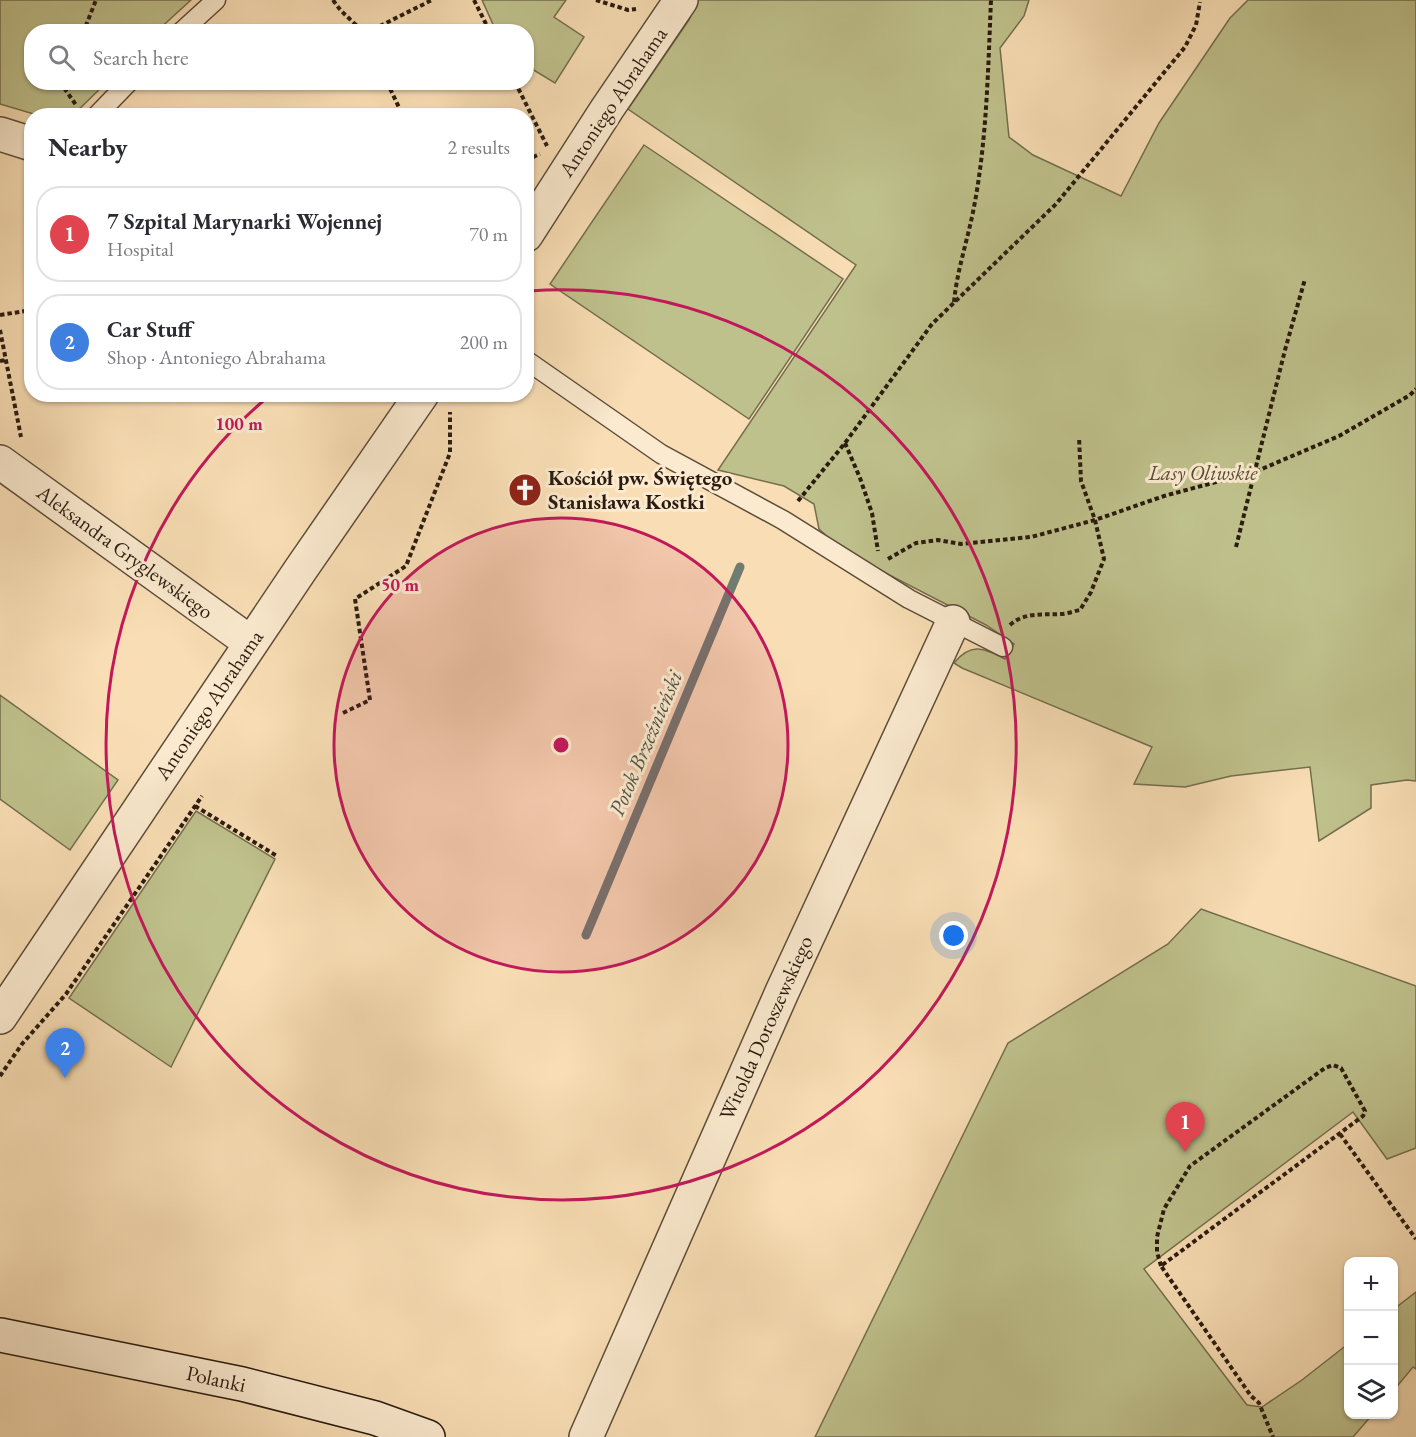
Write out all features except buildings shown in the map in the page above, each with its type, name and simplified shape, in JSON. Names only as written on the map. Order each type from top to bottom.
[{"type":"street","name":"Antoniego Abrahama","points":[[534,223],[681,0]]},
{"type":"street","points":[[0,134],[24,142]]},
{"type":"street","name":"Antoniego Abrahama","points":[[0,1017],[251,643],[417,402]]},
{"type":"street","name":"Aleksandra Gryglewskiego","points":[[11,454],[251,643]]},
{"type":"street","name":"Witolda Doroszewskiego","points":[[586,1437],[782,992],[953,622]]},
{"type":"street","name":"Polanki","points":[[0,1335],[242,1384],[375,1418],[428,1437]]},
{"type":"lane","points":[[190,24],[216,0]]},
{"type":"lane","points":[[96,108],[119,90]]},
{"type":"lane","points":[[534,366],[661,454],[876,570],[953,622],[997,644]]},
{"type":"path","points":[[87,24],[96,0]]},
{"type":"path","points":[[333,0],[343,14],[356,24]]},
{"type":"path","points":[[384,24],[432,0]]},
{"type":"path","points":[[474,0],[485,24]]},
{"type":"path","points":[[596,0],[628,10],[639,9]]},
{"type":"path","points":[[954,303],[974,207],[980,163],[988,95],[991,0]]},
{"type":"path","points":[[783,520],[845,443],[933,324],[1056,204],[1185,47],[1196,25],[1200,2]]},
{"type":"path","points":[[67,90],[84,108]]},
{"type":"path","points":[[391,90],[399,108]]},
{"type":"path","points":[[519,90],[528,108]]},
{"type":"path","points":[[534,121],[548,149]]},
{"type":"path","points":[[1236,547],[1305,279]]},
{"type":"path","points":[[0,315],[24,311]]},
{"type":"path","points":[[0,330],[6,360],[11,454]]},
{"type":"path","points":[[0,361],[6,360]]},
{"type":"path","points":[[876,570],[916,543],[938,540],[961,544],[1031,537],[1095,520],[1164,496],[1257,471],[1339,436],[1410,396],[1416,389]]},
{"type":"path","points":[[343,713],[370,700],[355,599],[405,566],[450,453],[450,410]]},
{"type":"path","points":[[997,644],[1014,621],[1039,613],[1062,614],[1080,610],[1104,559],[1095,520],[1081,481],[1079,437]]},
{"type":"path","points":[[845,443],[872,513],[876,570]]},
{"type":"path","points":[[0,1076],[22,1044],[66,993],[202,796]]},
{"type":"path","points":[[195,806],[277,856]]},
{"type":"path","points":[[1161,1266],[1363,1116],[1365,1112],[1341,1068],[1333,1065],[1325,1068],[1190,1166],[1164,1209],[1156,1237],[1161,1266],[1251,1396],[1259,1403],[1273,1437]]},
{"type":"path","points":[[1340,1134],[1416,1239]]},
{"type":"green space","points":[[0,0],[191,0],[165,24],[24,24],[24,90],[99,90],[80,108],[24,108],[24,111],[0,104]]},
{"type":"green space","points":[[482,0],[566,0],[554,17],[584,37],[555,83],[534,70],[534,24],[493,24]]},
{"type":"green space","name":"Lasy Oliwskie","points":[[698,0],[1029,0],[1024,16],[1000,48],[1009,137],[1033,155],[1121,196],[1159,123],[1230,18],[1248,0],[1416,0],[1416,781],[1371,785],[1371,808],[1319,841],[1310,767],[1231,776],[1185,787],[1134,784],[1152,747],[954,663],[966,652],[978,649],[1005,659],[1014,644],[986,625],[843,551],[819,529],[814,504],[784,486],[718,470],[856,265],[628,109],[689,20]]},
{"type":"green space","points":[[644,145],[843,279],[749,419],[550,284]]},
{"type":"green space","points":[[0,695],[118,780],[70,850],[0,799]]},
{"type":"green space","points":[[196,811],[275,859],[171,1067],[69,998]]},
{"type":"green space","points":[[1201,909],[1416,986],[1416,1148],[1387,1159],[1353,1112],[1144,1269],[1247,1405],[1262,1407],[1344,1347],[1344,1419],[1369,1419],[1353,1437],[815,1437],[1008,1043],[1168,944]]},
{"type":"green space","points":[[1416,1292],[1416,1369],[1413,1367],[1398,1385],[1398,1311],[1398,1306]]},
{"type":"waterway","name":"Potok Brzeźnieński","points":[[586,935],[740,567]]},
{"type":"place","name":"Kościół pw. Świętego Stanisława Kostki","points":[[525,490]]},
{"type":"place","name":"Car Stuff","points":[[65,1078]]},
{"type":"place","name":"7 Szpital Marynarki Wojennej","points":[[1185,1152]]}]
